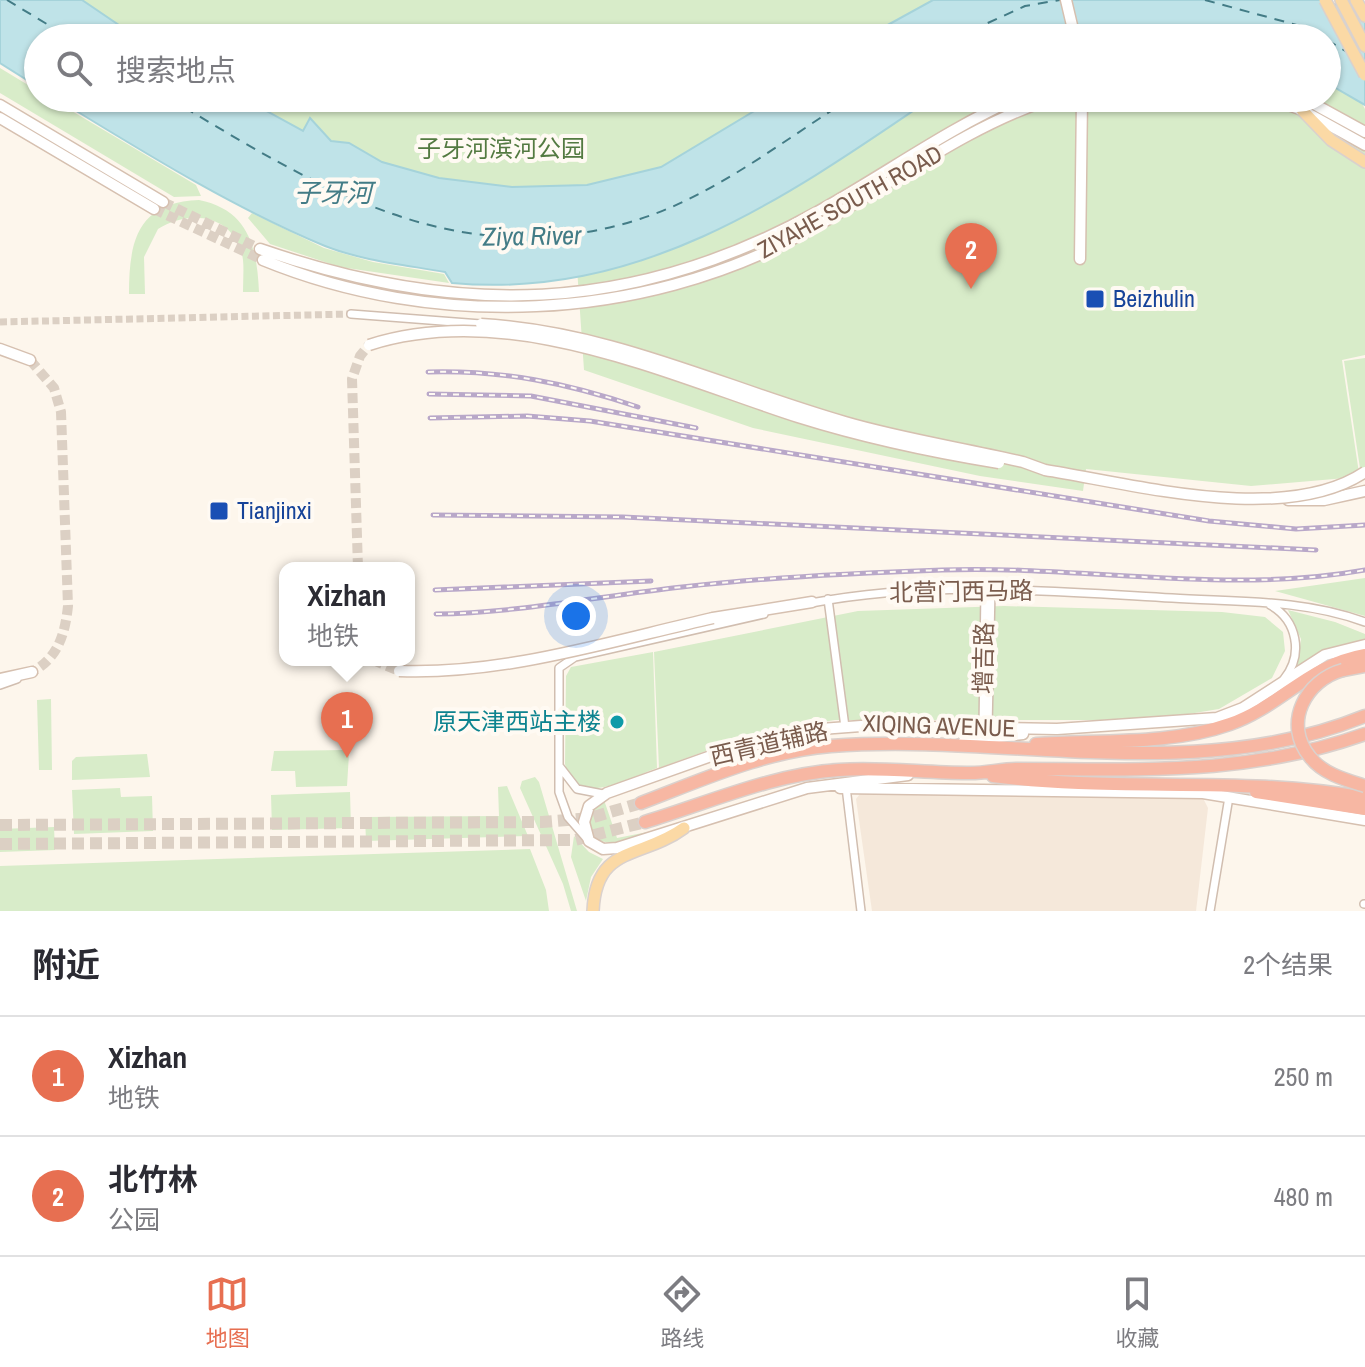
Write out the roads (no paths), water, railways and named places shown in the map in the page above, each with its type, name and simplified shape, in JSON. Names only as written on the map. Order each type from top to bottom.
[{"type":"highway","points":[[978,748],[1198,732],[1233,723],[1315,671],[1365,655]]},
{"type":"highway","points":[[1365,666],[1330,674],[1320,680],[1306,696],[1298,721],[1300,742],[1310,757],[1337,777],[1365,786]]},
{"type":"highway","name":"XIQING AVENUE","points":[[641,803],[755,761],[829,746],[1145,754],[1246,747],[1295,738],[1365,716]]},
{"type":"highway","name":"XIQING AVENUE","points":[[645,822],[803,775],[839,770],[971,773],[1012,769],[1159,771],[1248,763],[1316,750],[1365,734]]},
{"type":"highway","points":[[971,773],[1017,779],[1296,787],[1365,798]]},
{"type":"highway","points":[[1218,786],[1365,809]]},
{"type":"main road","points":[[1325,0],[1338,24]]},
{"type":"main road","points":[[1341,0],[1365,46]]},
{"type":"main road","points":[[1356,0],[1365,16]]},
{"type":"main road","points":[[1341,30],[1365,75]]},
{"type":"main road","points":[[1309,112],[1331,140],[1365,162]]},
{"type":"main road","points":[[593,911],[596,885],[604,869],[624,855],[653,846],[684,828]]},
{"type":"street","points":[[1066,0],[1072,24]]},
{"type":"street","points":[[0,105],[158,206],[0,118]]},
{"type":"street","name":"ZIYAHE SOUTH ROAD","points":[[260,249],[344,275],[455,295],[541,296],[622,283],[692,265],[766,237],[992,112]]},
{"type":"street","name":"ZIYAHE SOUTH ROAD","points":[[263,260],[352,289],[449,305],[531,306],[629,294],[708,274],[775,248],[978,130],[1021,112]]},
{"type":"street","points":[[1080,259],[1082,112]]},
{"type":"street","points":[[1315,112],[1365,145]]},
{"type":"street","points":[[1321,112],[1365,132]]},
{"type":"street","points":[[351,314],[544,329],[619,346],[844,422],[1045,470]]},
{"type":"street","points":[[369,345],[394,337],[449,334],[488,334],[557,342],[609,353],[875,439],[1185,492],[1324,500],[1365,491]]},
{"type":"street","points":[[0,349],[30,360]]},
{"type":"street","points":[[1261,498],[1315,491],[1365,472]]},
{"type":"street","name":"北营门西马路","points":[[557,761],[556,675],[563,664],[575,657],[828,599],[891,592],[988,590],[1268,603],[1327,610],[1365,622]]},
{"type":"street","name":"增吉路","points":[[985,728],[988,590]]},
{"type":"street","points":[[828,599],[845,727]]},
{"type":"street","points":[[399,671],[435,672],[489,665],[713,618],[812,602]]},
{"type":"street","points":[[1268,603],[1283,612],[1295,641],[1294,663],[1282,681]]},
{"type":"street","name":"西青道辅路","points":[[607,793],[755,742],[845,727],[1057,729],[1217,718],[1243,708],[1325,655],[1365,645]]},
{"type":"street","points":[[0,682],[32,672]]},
{"type":"street","points":[[925,747],[1057,729]]},
{"type":"street","points":[[557,761],[572,786],[588,793],[607,793]]},
{"type":"street","points":[[557,761],[564,810],[589,841],[603,849],[617,848],[829,783],[938,772]]},
{"type":"street","points":[[783,795],[846,787],[1203,793],[1365,820]]},
{"type":"street","points":[[846,787],[861,911]]},
{"type":"street","points":[[589,841],[584,827],[586,812],[593,801],[607,793]]},
{"type":"street","points":[[1210,911],[1229,797]]},
{"type":"water","points":[[0,0],[82,0],[117,24],[24,24],[24,78],[0,63]]},
{"type":"water","points":[[933,0],[1322,0],[1365,15],[1365,105],[1341,91],[1341,24],[889,24]]},
{"type":"water","name":"子牙河","points":[[78,112],[268,112],[303,131],[310,118],[331,141],[349,143],[382,162],[439,178],[512,187],[587,185],[661,167],[753,112],[912,112],[821,172],[707,235],[647,259],[585,275],[520,284],[452,283],[445,272],[339,251],[290,231],[154,158]]},
{"type":"tunnel","points":[[163,202],[260,249]]},
{"type":"tunnel","points":[[154,209],[263,260]]},
{"type":"tunnel","points":[[0,322],[351,314]]},
{"type":"tunnel","points":[[358,562],[352,379],[360,356],[369,345]]},
{"type":"tunnel","points":[[30,360],[54,388],[61,412],[68,606],[59,644],[48,660],[32,672]]},
{"type":"tunnel","points":[[387,666],[399,671]]},
{"type":"tunnel","points":[[0,825],[542,822],[590,818],[641,803]]},
{"type":"tunnel","points":[[0,844],[575,840],[645,822]]},
{"type":"railway","points":[[428,372],[482,373],[534,380],[586,391],[638,407]]},
{"type":"railway","points":[[429,394],[531,396],[696,428]]},
{"type":"railway","points":[[430,418],[527,416],[590,421],[1209,521],[1296,529],[1365,525]]},
{"type":"railway","points":[[433,515],[623,517],[1316,550]]},
{"type":"railway","points":[[436,614],[528,607],[714,584],[877,573],[995,570],[1260,580],[1365,570]]},
{"type":"railway","points":[[435,590],[651,581]]},
{"type":"place","name":"北竹林","points":[[971,289]]},
{"type":"place","name":"Beizhulin","points":[[1095,299]]},
{"type":"place","name":"Tianjinxi","points":[[219,511]]},
{"type":"place","name":"原天津西站主楼","points":[[617,722]]},
{"type":"place","name":"Xizhan","points":[[347,758]]},
{"type":"park label","name":"子牙河滨河公园","points":[[501,149]]},
{"type":"water label","name":"Ziya River","points":[[532,236]]}]
